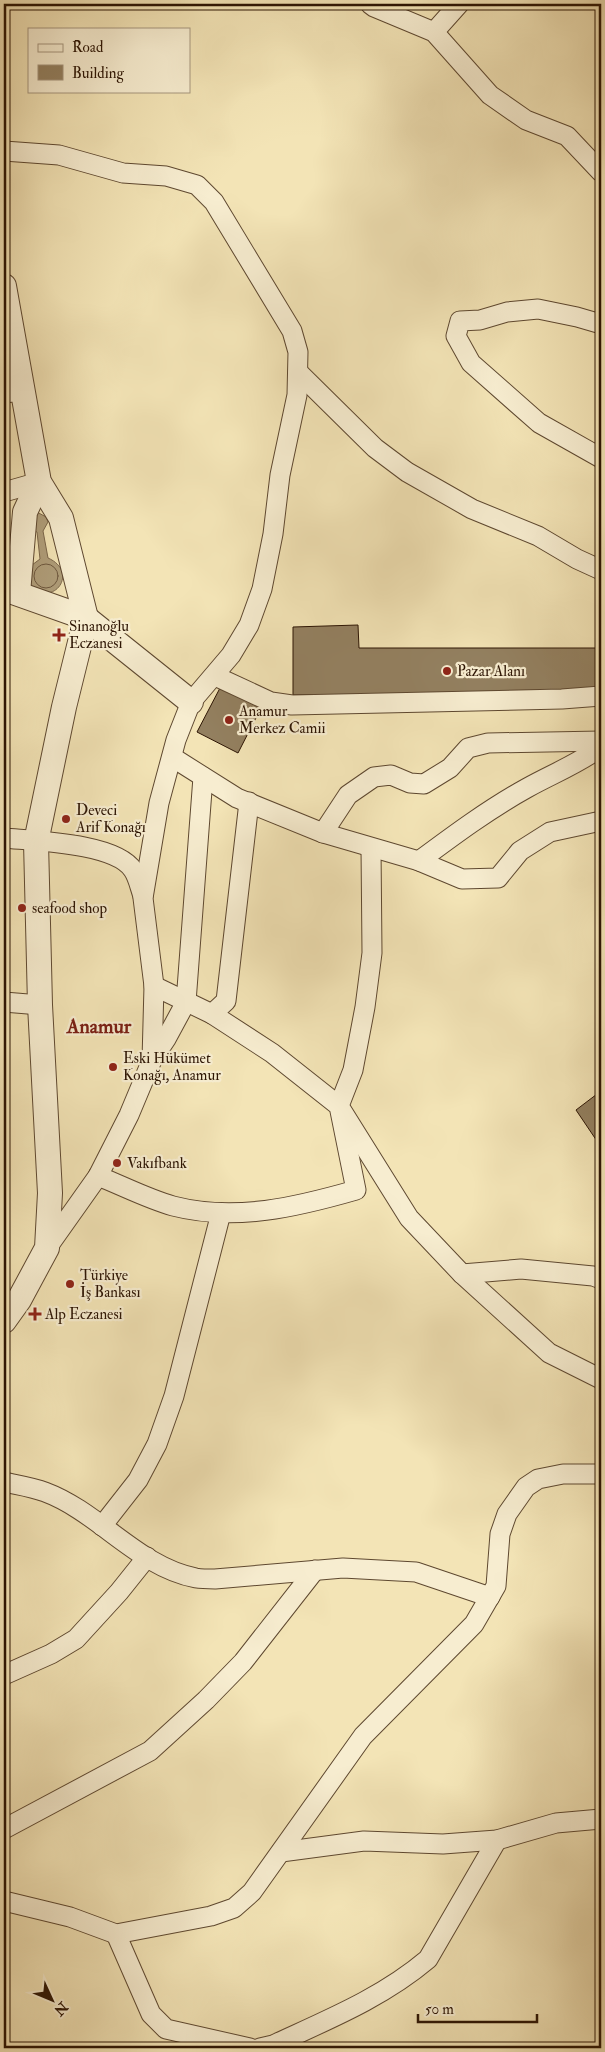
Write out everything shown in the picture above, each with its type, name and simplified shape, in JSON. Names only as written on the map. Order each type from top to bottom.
[{"type":"street","points":[[370,4],[434,32],[490,95],[526,120],[567,136],[601,172]]},
{"type":"street","points":[[434,32],[459,4]]},
{"type":"street","points":[[4,151],[60,155],[123,172],[166,176],[197,185],[214,202],[292,331],[298,352],[297,395],[280,475],[273,534],[262,589],[249,625],[231,655],[191,702],[176,740],[159,803],[144,898]]},
{"type":"street","points":[[4,286],[13,392],[39,482],[61,518],[86,618],[64,707],[36,842],[40,1005],[50,1193],[48,1248]]},
{"type":"street","points":[[601,324],[538,309],[507,312],[480,320],[460,320],[456,336],[471,363],[540,423],[601,458]]},
{"type":"street","points":[[298,372],[375,448],[407,472],[472,509],[538,536],[577,560],[601,570]]},
{"type":"street","points":[[4,492],[39,482]]},
{"type":"street","points":[[39,482],[25,512],[11,591],[86,618],[191,702]]},
{"type":"street","points":[[215,676],[270,702],[292,705],[562,700],[601,696]]},
{"type":"street","points":[[323,833],[348,795],[374,777],[391,775],[410,783],[424,784],[450,768],[468,748],[488,743],[601,741]]},
{"type":"street","points":[[419,861],[476,818],[527,788],[582,761],[601,747]]},
{"type":"street","points":[[172,757],[237,798],[323,833],[419,861],[462,879],[498,878],[520,851],[550,832],[601,820]]},
{"type":"street","points":[[4,1321],[19,1300],[48,1248],[98,1176],[129,1115],[152,1060],[186,1002],[203,776]]},
{"type":"street","points":[[212,1014],[226,1001],[248,802]]},
{"type":"street","points":[[4,838],[94,848],[118,857],[133,869],[144,898],[154,986],[152,1060]]},
{"type":"street","points":[[98,1176],[173,1206],[221,1213],[250,1213],[284,1208],[356,1190],[339,1106],[353,1070],[365,1007],[372,953],[371,848]]},
{"type":"street","points":[[154,986],[212,1014],[272,1053],[339,1106],[409,1218],[462,1274],[549,1353],[601,1379]]},
{"type":"street","points":[[4,1002],[40,1005]]},
{"type":"street","points":[[102,1526],[138,1480],[157,1444],[174,1396],[221,1213]]},
{"type":"street","points":[[462,1274],[521,1269],[601,1278]]},
{"type":"street","points":[[4,1901],[70,1917],[116,1934],[211,1916],[234,1908],[252,1892],[363,1736],[474,1624],[496,1586],[500,1534],[507,1514],[526,1487],[538,1479],[563,1474],[601,1474]]},
{"type":"street","points":[[4,1482],[45,1492],[77,1509],[147,1557],[173,1571],[197,1578],[215,1579],[343,1568],[416,1572],[490,1597]]},
{"type":"street","points":[[4,1675],[51,1654],[76,1639],[119,1592],[147,1557]]},
{"type":"street","points":[[4,1829],[150,1751],[206,1700],[243,1662],[315,1570]]},
{"type":"street","points":[[281,1852],[364,1841],[443,1844],[496,1840],[556,1823],[601,1819]]},
{"type":"street","points":[[260,2048],[273,2045],[362,2004],[411,1973],[428,1959],[496,1840]]},
{"type":"street","points":[[116,1934],[151,2014],[166,2029],[250,2048]]},
{"type":"water","points":[[37,512],[46,517],[48,522],[43,531],[48,558],[57,564],[62,572],[60,586],[54,591],[47,593],[38,591],[29,584],[32,565],[40,559],[37,532],[33,530]]},
{"type":"building","name":"Pazar Alanı","points":[[358,625],[359,648],[601,648],[601,693],[293,695],[293,627]]},
{"type":"building","name":"Anamur Merkez Camii","points":[[220,688],[261,708],[238,753],[197,732]]},
{"type":"building","points":[[601,1091],[601,1147],[576,1110]]},
{"type":"place","name":"Sinanoğlu Eczanesi","points":[[59,635]]},
{"type":"place","name":"Pazar Alanı","points":[[447,671]]},
{"type":"place","name":"Anamur Merkez Camii","points":[[229,720]]},
{"type":"place","name":"Deveci Arif Konağı","points":[[66,819]]},
{"type":"place","name":"seafood shop","points":[[22,908]]},
{"type":"place","name":"Eski Hükümet Konağı, Anamur","points":[[113,1067]]},
{"type":"place","name":"Vakıfbank","points":[[117,1163]]},
{"type":"place","name":"Türkiye İş Bankası","points":[[70,1284]]},
{"type":"place","name":"Alp Eczanesi","points":[[35,1314]]},
{"type":"district","name":"Anamur","points":[[99,1026]]}]
